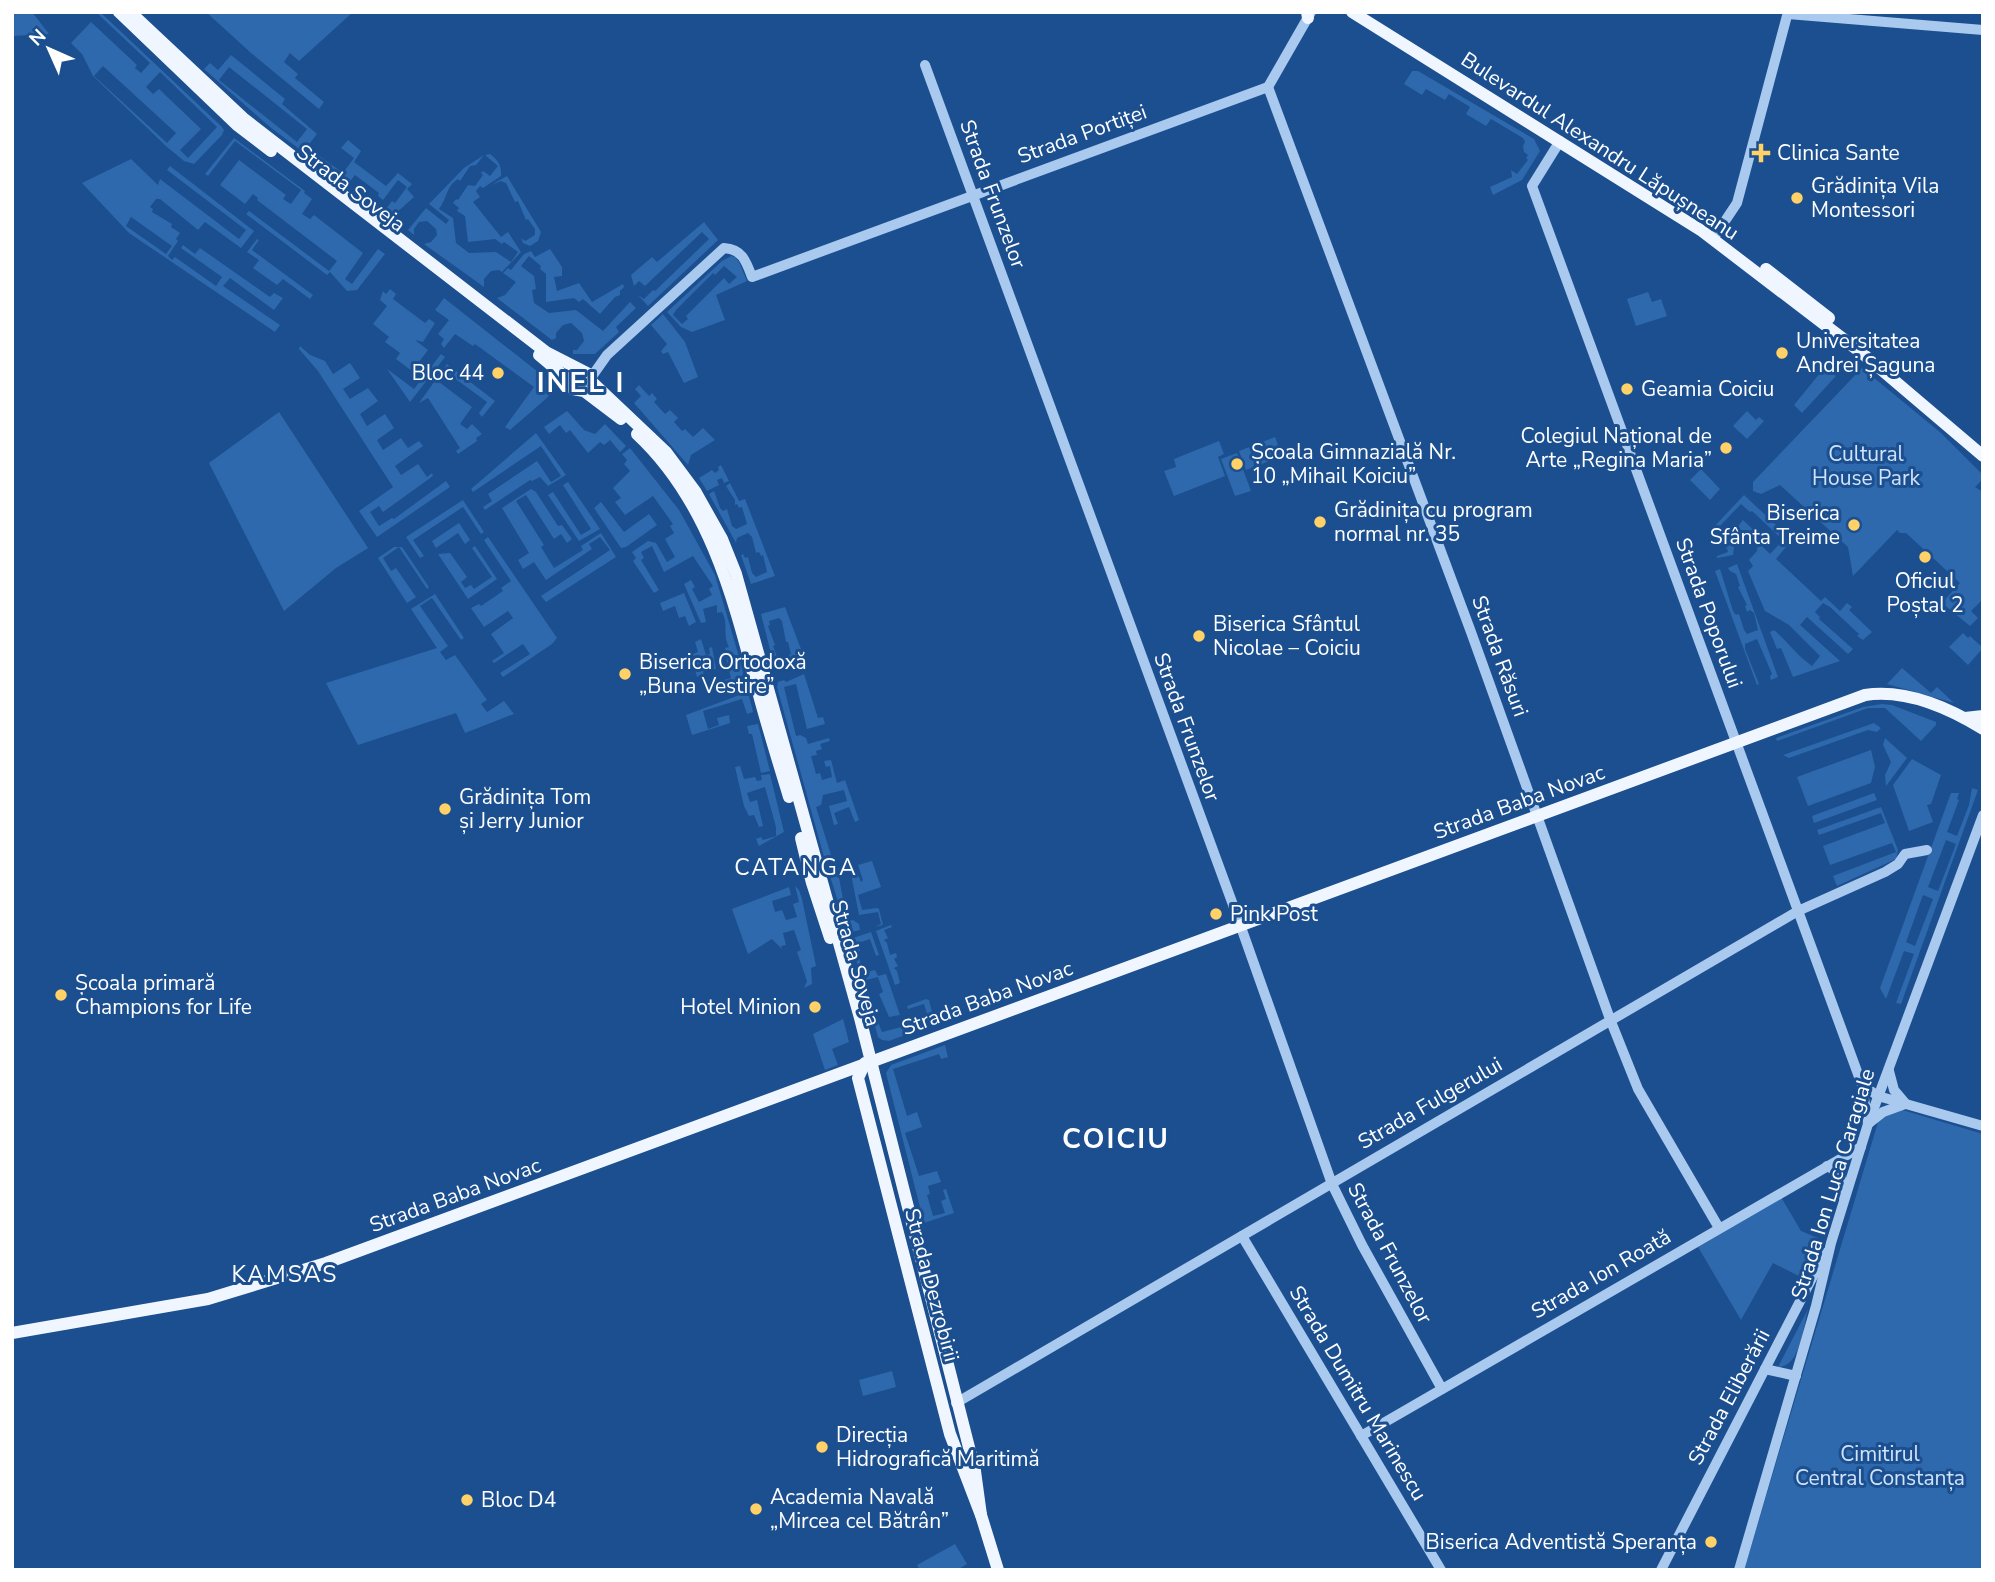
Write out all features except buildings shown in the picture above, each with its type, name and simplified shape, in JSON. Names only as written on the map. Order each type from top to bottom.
[{"type":"main road","name":"Strada Soveja","points":[[119,12],[237,125],[542,356],[583,379]]},
{"type":"main road","name":"Strada Soveja","points":[[131,12],[243,118],[583,379],[641,438],[690,502],[720,561],[743,632],[812,883],[868,1062]]},
{"type":"main road","name":"Bulevardul Alexandru Lăpușneanu","points":[[1352,12],[1715,236],[1808,301],[1983,445]]},
{"type":"main road","name":"Bulevardul Alexandru Lăpușneanu","points":[[1369,12],[1669,200],[1884,370],[1983,456]]},
{"type":"main road","name":"Strada Baba Novac","points":[[12,1334],[183,1304],[278,1279],[448,1219],[1865,695],[1901,695],[1965,718],[1983,729]]},
{"type":"main road","name":"Strada Baba Novac","points":[[1965,718],[1983,718]]},
{"type":"main road","name":"Strada Dezrobirii","points":[[868,1062],[975,1471],[981,1515]]},
{"type":"main road","name":"Strada Dezrobirii","points":[[868,1062],[858,1078],[950,1434],[981,1515],[998,1570]]},
{"type":"street","points":[[1715,236],[1732,212],[1741,193],[1788,13],[1983,30]]},
{"type":"street","points":[[1268,87],[1309,14]]},
{"type":"street","name":"Strada Frunzelor","points":[[925,65],[1332,1184],[1362,1245],[1442,1389]]},
{"type":"street","name":"Strada Portiței","points":[[583,379],[724,248],[735,249],[744,257],[752,276],[1268,87]]},
{"type":"street","name":"Strada Răsuri","points":[[1268,87],[1610,1019],[1638,1089],[1719,1228]]},
{"type":"street","name":"Strada Poporului","points":[[1560,141],[1532,186],[1862,1085],[1868,1124]]},
{"type":"street","name":"Strada Ion Luca Caragiale","points":[[1739,1570],[1816,1306],[1831,1243],[1868,1124],[1983,816]]},
{"type":"street","name":"Strada Fulgerului","points":[[957,1403],[1798,911],[1885,872],[1905,854],[1927,850]]},
{"type":"street","points":[[1888,1068],[1894,1090],[1906,1104]]},
{"type":"street","points":[[1862,1085],[1878,1096],[1983,1126]]},
{"type":"street","points":[[1868,1124],[1883,1112],[1906,1104]]},
{"type":"street","name":"Strada Ion Roată","points":[[1361,1436],[1861,1147]]},
{"type":"street","points":[[1827,1166],[1840,1174],[1843,1204]]},
{"type":"street","name":"Strada Dumitru Marinescu","points":[[1242,1236],[1441,1570]]},
{"type":"street","name":"Strada Eliberării","points":[[1661,1570],[1831,1243]]},
{"type":"street","points":[[1765,1369],[1796,1376]]},
{"type":"green space","points":[[32,12],[49,34],[12,36],[12,13]]},
{"type":"green space","points":[[96,12],[100,12],[224,130],[194,164],[184,161],[167,147],[93,76],[82,54],[71,43],[91,22],[137,65],[135,68],[141,73],[150,63]],"holes":[[[103,66],[176,133],[167,143],[94,76]],[[160,72],[217,127],[188,158],[180,150],[201,129],[159,89],[153,94],[146,87]]]},
{"type":"green space","points":[[206,12],[353,12],[299,61],[290,53],[284,62],[298,74],[295,78],[324,102],[319,109],[251,53]]},
{"type":"green space","points":[[231,55],[285,99],[282,104],[317,134],[307,147],[343,173],[354,158],[341,148],[348,140],[361,151],[354,162],[386,186],[398,173],[412,184],[407,189],[414,197],[395,214],[388,216],[383,213],[407,187],[398,180],[383,200],[378,196],[379,193],[355,175],[347,185],[270,127],[204,69],[210,63],[218,70]],"holes":[[[229,67],[307,129],[297,142],[219,80]]]},
{"type":"green space","points":[[1412,71],[1418,71],[1534,139],[1540,151],[1522,180],[1493,195],[1490,187],[1512,177],[1511,170],[1517,174],[1528,160],[1528,155],[1524,152],[1523,138],[1491,119],[1486,126],[1466,114],[1470,107],[1449,94],[1445,100],[1426,89],[1422,95],[1404,84]]},
{"type":"green space","points":[[234,138],[305,191],[312,199],[302,214],[310,219],[314,215],[363,253],[345,279],[352,284],[378,249],[385,254],[357,290],[347,291],[330,272],[327,275],[246,214],[249,211],[329,271],[337,261],[257,200],[253,194],[245,204],[220,185],[239,160],[286,195],[283,199],[291,204],[301,190],[235,141],[208,176],[205,174]]},
{"type":"green space","points":[[490,154],[499,164],[501,176],[483,188],[480,186],[476,191],[480,197],[473,202],[501,237],[508,232],[521,252],[502,272],[491,271],[484,279],[484,287],[424,244],[431,242],[437,235],[436,229],[427,221],[419,222],[414,229],[414,235],[408,230],[426,208],[446,224],[449,220],[429,204],[464,168],[484,155],[476,165],[470,166],[460,181],[458,179],[451,185],[439,209],[453,218],[456,243],[469,253],[496,252],[511,262],[518,252],[504,242],[502,244],[495,239],[468,242],[465,216],[457,211],[459,208],[453,203],[468,185],[475,186],[483,171],[490,176],[498,166],[485,155]]},
{"type":"green space","points":[[131,159],[158,185],[160,179],[239,239],[246,230],[167,170],[170,166],[254,231],[241,248],[205,222],[198,230],[160,199],[156,199],[150,207],[152,212],[172,224],[171,227],[180,233],[168,256],[172,260],[175,257],[216,286],[222,277],[181,248],[183,245],[195,254],[200,248],[270,297],[274,293],[283,298],[274,310],[230,278],[223,286],[280,325],[275,332],[129,233],[82,183]],"holes":[[[131,217],[172,246],[166,254],[126,226]]]},
{"type":"green space","points":[[507,176],[541,232],[538,241],[530,246],[523,243],[521,238],[525,241],[535,235],[535,229],[528,219],[526,220],[518,201],[515,202],[506,183],[501,181],[491,185]]},
{"type":"green space","points":[[704,222],[718,240],[648,306],[638,295],[644,299],[655,291],[709,239],[702,232],[645,286],[639,281],[634,286],[631,275],[652,257],[657,262]]},
{"type":"green space","points":[[257,239],[259,240],[252,250],[313,295],[310,299],[283,279],[277,285],[253,268],[259,260],[247,252]]},
{"type":"green space","points":[[550,249],[562,267],[562,276],[554,277],[557,291],[579,283],[592,302],[623,284],[624,287],[620,295],[600,314],[583,299],[579,302],[574,298],[546,302],[546,274],[529,256],[521,266],[534,276],[534,303],[549,313],[576,310],[603,331],[630,302],[636,308],[616,327],[619,332],[595,354],[573,354],[573,350],[577,350],[584,341],[582,333],[571,323],[563,325],[552,340],[497,298],[505,295],[516,282],[503,273],[508,268],[511,270],[524,254],[531,251],[535,257]]},
{"type":"green space","points":[[731,256],[735,257],[747,281],[716,295],[725,320],[692,332],[681,327],[667,312],[722,261]],"holes":[[[724,266],[737,277],[729,284],[724,278],[686,316],[688,319],[682,324],[673,315],[713,273],[715,275]]]},
{"type":"green space","points":[[390,289],[396,294],[393,299],[425,323],[429,319],[435,323],[423,342],[415,340],[428,350],[412,371],[396,359],[400,353],[385,342],[389,337],[373,324],[387,306],[380,300],[383,291],[386,294]]},
{"type":"green space","points":[[1648,292],[1652,302],[1661,299],[1667,316],[1636,326],[1627,299]]},
{"type":"green space","points":[[444,298],[552,383],[548,397],[510,430],[505,427],[534,387],[475,344],[473,346],[455,334],[444,348],[441,344],[444,339],[438,334],[449,320],[435,310]]},
{"type":"green space","points":[[663,314],[685,342],[698,377],[684,383],[668,352],[663,354],[661,351],[667,344],[651,325]]},
{"type":"green space","points":[[300,346],[310,355],[325,361],[333,374],[350,363],[360,378],[343,389],[350,399],[368,388],[378,401],[360,414],[367,426],[385,414],[394,428],[377,440],[383,450],[401,438],[408,448],[419,441],[423,446],[395,466],[401,475],[418,464],[427,477],[432,473],[433,476],[383,512],[379,506],[370,512],[379,526],[394,519],[446,481],[450,487],[377,537],[359,511],[393,487],[318,371],[299,349]]},
{"type":"green space","points":[[441,354],[445,357],[410,402],[387,369],[414,389]]},
{"type":"green space","points":[[447,364],[495,401],[482,417],[479,413],[487,402],[446,372],[439,382],[472,407],[460,424],[467,429],[472,424],[482,434],[476,438],[477,441],[458,454],[456,451],[460,448],[428,398],[419,403]]},
{"type":"green space","points":[[1825,367],[1836,376],[1802,413],[1794,405]]},
{"type":"green space","name":"Cultural House Park","points":[[1862,368],[1941,433],[1983,475],[1983,479],[1975,487],[1983,492],[1983,599],[1971,611],[1978,618],[1970,626],[1942,603],[1960,583],[1906,533],[1897,530],[1853,576],[1848,547],[1780,485],[1761,494],[1753,491],[1753,482]]},
{"type":"green space","points":[[639,385],[649,396],[652,393],[657,399],[654,402],[665,414],[670,410],[678,418],[674,422],[682,431],[685,429],[693,437],[703,428],[715,440],[691,455],[688,465],[634,403],[641,396],[635,389]]},
{"type":"green space","points":[[567,411],[584,430],[595,434],[605,424],[626,446],[620,452],[610,440],[604,445],[600,442],[588,453],[570,430],[566,433],[560,425],[549,434],[544,427]]},
{"type":"green space","points":[[1747,411],[1756,420],[1759,417],[1764,421],[1747,439],[1733,426]]},
{"type":"green space","points":[[279,412],[368,548],[336,568],[284,611],[209,463]]},
{"type":"green space","points":[[536,433],[566,475],[548,486],[540,477],[530,480],[485,510],[483,507],[492,501],[488,494],[537,461],[551,482],[561,476],[541,446],[473,492],[471,489]]},
{"type":"green space","points":[[1275,437],[1282,456],[1246,470],[1239,451]]},
{"type":"green space","points":[[1219,441],[1224,454],[1218,457],[1225,476],[1174,496],[1164,471],[1176,467],[1174,459]]},
{"type":"green space","points":[[630,448],[679,510],[715,575],[742,667],[743,675],[739,680],[715,688],[714,683],[731,678],[725,648],[729,647],[725,621],[722,612],[717,613],[717,605],[703,609],[706,622],[701,623],[684,584],[691,580],[695,587],[692,589],[699,602],[712,595],[709,589],[713,586],[693,556],[664,572],[652,546],[641,552],[644,558],[641,560],[659,590],[654,593],[633,561],[636,558],[632,552],[648,541],[656,543],[667,562],[675,557],[665,539],[674,533],[670,526],[673,524],[653,496],[625,515],[615,502],[621,498],[613,488],[630,471],[624,464],[627,460],[622,454]]},
{"type":"green space","points":[[1237,453],[1251,491],[1235,496],[1221,459]]},
{"type":"green space","points":[[721,465],[729,481],[724,483],[722,478],[717,480],[719,485],[707,491],[699,478],[712,470],[715,473]]},
{"type":"green space","points":[[1701,469],[1720,489],[1710,500],[1690,480]]},
{"type":"green space","points":[[568,482],[600,529],[579,541],[548,495],[553,492],[581,535],[591,529],[563,485]]},
{"type":"green space","points":[[730,483],[739,501],[745,499],[775,576],[751,584],[741,555],[748,557],[752,573],[756,577],[767,572],[763,555],[756,553],[752,537],[748,533],[737,538],[736,543],[709,494],[714,491],[720,508],[723,511],[727,509],[732,526],[736,529],[747,524],[742,507],[735,505],[735,500],[726,486]]},
{"type":"green space","points":[[531,489],[536,492],[558,526],[562,525],[572,539],[567,543],[561,534],[554,539],[526,495],[516,501],[544,545],[541,547],[554,568],[583,550],[581,546],[601,533],[616,557],[546,602],[541,596],[610,550],[600,537],[589,544],[592,549],[546,580],[534,562],[523,569],[518,560],[529,553],[502,508]]},
{"type":"green space","points":[[1744,495],[1790,538],[1791,541],[1776,559],[1821,601],[1825,597],[1840,611],[1847,603],[1852,607],[1849,610],[1872,632],[1863,640],[1823,603],[1815,612],[1819,619],[1853,649],[1848,654],[1807,617],[1800,625],[1840,661],[1793,677],[1781,648],[1777,649],[1770,632],[1774,630],[1812,666],[1820,656],[1789,625],[1765,611],[1748,571],[1753,566],[1749,560],[1757,551],[1758,542],[1748,532],[1734,547],[1733,555],[1717,558],[1728,552],[1724,540],[1729,538],[1743,520],[1765,541],[1761,545],[1770,554],[1783,540],[1741,504],[1718,528],[1712,542],[1712,529]]},
{"type":"green space","points":[[463,500],[484,532],[481,534],[463,507],[413,540],[424,556],[420,558],[406,537]]},
{"type":"green space","points":[[601,502],[624,532],[649,514],[657,525],[621,548],[594,508]]},
{"type":"green space","points":[[459,523],[470,540],[465,544],[458,533],[436,548],[432,541]]},
{"type":"green space","points":[[488,537],[557,638],[503,677],[500,673],[530,654],[523,644],[494,663],[492,661],[504,653],[491,634],[513,618],[508,611],[484,627],[471,608],[479,604],[481,606],[503,591],[501,588],[511,581],[484,540]]},
{"type":"green space","points":[[475,546],[497,579],[468,599],[438,554],[450,553],[467,577],[461,582],[465,588],[471,585],[474,589],[492,577],[472,548]]},
{"type":"green space","points":[[394,547],[399,547],[383,558],[391,571],[396,568],[416,597],[407,603],[378,558]]},
{"type":"green space","points":[[399,547],[402,547],[429,587],[427,589]]},
{"type":"green space","points":[[1737,564],[1778,677],[1771,680],[1772,674],[1757,639],[1745,644],[1745,649],[1759,684],[1757,685],[1715,571],[1720,569],[1733,611],[1736,615],[1739,614],[1747,634],[1758,630],[1754,613],[1750,610],[1747,612],[1736,574],[1728,568]]},
{"type":"green space","points":[[684,593],[696,622],[689,626],[685,616],[679,618],[675,606],[663,611],[660,603]]},
{"type":"green space","points":[[435,594],[464,638],[461,640],[432,598],[420,606],[448,646],[440,652],[446,660],[455,655],[487,700],[481,704],[487,712],[504,701],[514,714],[465,733],[456,713],[358,745],[326,683],[437,648],[411,609]]},
{"type":"green space","points":[[785,607],[804,657],[775,669],[761,614]],"holes":[[[779,618],[791,654],[790,659],[779,662],[768,626],[769,621]]]},
{"type":"green space","points":[[1963,633],[1983,648],[1968,665],[1949,647]]},
{"type":"green space","points":[[701,639],[706,655],[710,654],[709,648],[712,647],[716,669],[703,672],[704,675],[697,677],[691,655],[698,652],[695,642]]},
{"type":"green space","points":[[1902,668],[1931,693],[1937,687],[1954,703],[1887,684]]},
{"type":"green space","points":[[804,674],[818,718],[823,717],[825,724],[807,729],[796,684],[784,687],[796,736],[806,738],[808,744],[829,738],[830,741],[820,744],[822,749],[816,751],[817,755],[811,756],[816,774],[820,773],[822,780],[832,777],[830,766],[826,767],[824,761],[831,760],[837,783],[845,780],[859,820],[855,822],[849,807],[834,813],[838,824],[834,825],[829,806],[847,801],[844,790],[823,795],[821,805],[816,807],[831,855],[824,857],[777,687],[778,682],[786,682]]},
{"type":"green space","points":[[742,694],[749,696],[753,712],[747,714],[742,699],[703,711],[708,729],[719,725],[717,718],[729,715],[730,723],[692,735],[686,715]]},
{"type":"green space","points":[[1892,705],[1936,722],[1936,725],[1921,741],[1885,708],[1868,708],[1777,741],[1776,738],[1863,707]]},
{"type":"green space","points":[[1874,723],[1881,728],[1877,732],[1868,730],[1789,758],[1783,755]]},
{"type":"green space","points":[[758,724],[770,771],[761,773],[752,734],[749,734],[747,726]]},
{"type":"green space","points":[[1885,738],[1907,758],[1886,786],[1885,775],[1891,762],[1883,745]]},
{"type":"green space","points":[[1871,750],[1875,767],[1871,783],[1808,806],[1797,777]]},
{"type":"green space","points":[[1912,759],[1941,775],[1931,804],[1927,805],[1933,822],[1909,831],[1893,785]]},
{"type":"green space","points":[[740,766],[744,779],[755,777],[757,781],[762,780],[761,775],[770,774],[784,832],[759,846],[756,839],[776,836],[776,827],[765,787],[747,793],[750,802],[757,800],[763,826],[759,827],[754,815],[749,816],[735,767]]},
{"type":"green space","points":[[1972,788],[1978,790],[1901,1004],[1896,1003],[1914,954],[1904,951],[1886,999],[1880,988],[1951,793],[1959,793],[1959,800],[1947,832],[1957,836],[1969,805]],"holes":[[[1946,840],[1956,844],[1938,891],[1928,887]],[[1923,895],[1933,899],[1915,946],[1906,942]]]},
{"type":"green space","points":[[1874,793],[1877,800],[1814,823],[1812,816]]},
{"type":"green space","points":[[1881,807],[1898,850],[1896,859],[1837,886],[1833,876],[1896,852],[1892,843],[1830,865],[1823,846],[1885,823],[1881,813],[1819,835],[1817,830]]},
{"type":"green space","points":[[872,861],[881,887],[858,895],[862,910],[879,909],[883,925],[875,927],[881,924],[878,912],[859,915],[850,869],[838,872],[847,921],[853,920],[859,924],[860,930],[848,933],[829,873],[852,862],[861,882],[863,880],[858,865]]},
{"type":"green space","points":[[795,886],[802,899],[816,966],[811,968],[812,984],[804,988],[807,981],[797,952],[801,950],[794,930],[783,933],[786,945],[781,946],[782,949],[772,939],[748,954],[732,909],[789,887],[791,895],[772,901],[775,912],[782,910],[786,920],[797,917],[793,904],[799,902]]},
{"type":"green space","points":[[891,925],[892,927],[884,930],[888,938],[884,940],[890,955],[896,953],[897,957],[894,959],[898,966],[894,968],[900,983],[895,985],[876,931]]},
{"type":"green space","points":[[871,932],[879,955],[876,956],[870,939],[858,943],[860,951],[857,952],[864,973],[875,970],[878,976],[886,974],[900,1015],[889,1017],[879,994],[883,992],[878,977],[866,980],[869,988],[865,990],[882,1032],[921,1022],[919,1017],[927,1014],[924,1004],[908,1009],[907,1006],[926,999],[929,1000],[935,1024],[889,1041],[878,1037],[850,939]]},
{"type":"green space","points":[[843,1019],[849,1042],[832,1049],[838,1065],[825,1070],[813,1034]]},
{"type":"green space","points":[[945,1045],[948,1057],[941,1059],[939,1054],[893,1069],[907,1116],[917,1112],[922,1127],[905,1133],[919,1176],[937,1171],[941,1182],[928,1186],[930,1194],[927,1195],[933,1216],[945,1213],[941,1201],[946,1199],[943,1190],[946,1189],[954,1213],[924,1223],[886,1073],[891,1065]]},
{"type":"green space","name":"Cimitirul Central Constanța","points":[[1899,1109],[1983,1134],[1983,1570],[1744,1570],[1879,1119]]},
{"type":"green space","points":[[1781,1197],[1801,1231],[1818,1238],[1801,1277],[1773,1263],[1741,1320],[1698,1247]]},
{"type":"green space","points":[[1808,1309],[1796,1353],[1786,1365],[1778,1367]]},
{"type":"green space","points":[[892,1371],[896,1387],[863,1396],[859,1380]]},
{"type":"green space","points":[[955,1544],[967,1564],[957,1570],[920,1570],[917,1565]]},
{"type":"place","name":"Clinica Sante","points":[[1761,153]]},
{"type":"place","name":"Grădinița Vila Montessori","points":[[1797,198]]},
{"type":"place","name":"Universitatea Andrei Șaguna","points":[[1782,353]]},
{"type":"place","name":"Bloc 44","points":[[498,373]]},
{"type":"place","name":"Geamia Coiciu","points":[[1627,389]]},
{"type":"place","name":"Colegiul Național de Arte „Regina Maria”","points":[[1726,448]]},
{"type":"place","name":"Școala Gimnazială Nr. 10 „Mihail Koiciu”","points":[[1237,464]]},
{"type":"place","name":"Grădinița cu program normal nr. 35","points":[[1320,522]]},
{"type":"place","name":"Biserica Sfânta Treime","points":[[1854,525]]},
{"type":"place","name":"Oficiul Poștal 2","points":[[1925,557]]},
{"type":"place","name":"Biserica Sfântul Nicolae – Coiciu","points":[[1199,636]]},
{"type":"place","name":"Biserica Ortodoxă „Buna Vestire”","points":[[625,674]]},
{"type":"place","name":"Grădinița Tom și Jerry Junior","points":[[445,809]]},
{"type":"place","name":"Pink Post","points":[[1216,914]]},
{"type":"place","name":"Școala primară Champions for Life","points":[[61,995]]},
{"type":"place","name":"Hotel Minion","points":[[815,1007]]},
{"type":"place","name":"Direcția Hidrografică Maritimă","points":[[822,1447]]},
{"type":"place","name":"Bloc D4","points":[[467,1500]]},
{"type":"place","name":"Academia Navală „Mircea cel Bătrân”","points":[[756,1509]]},
{"type":"place","name":"Biserica Adventistă Speranța","points":[[1711,1542]]},
{"type":"district","name":"INEL I","points":[[581,382]]},
{"type":"district","name":"CATANGA","points":[[796,867]]},
{"type":"district","name":"COICIU","points":[[1116,1138]]},
{"type":"district","name":"KAMSAS","points":[[285,1274]]}]
